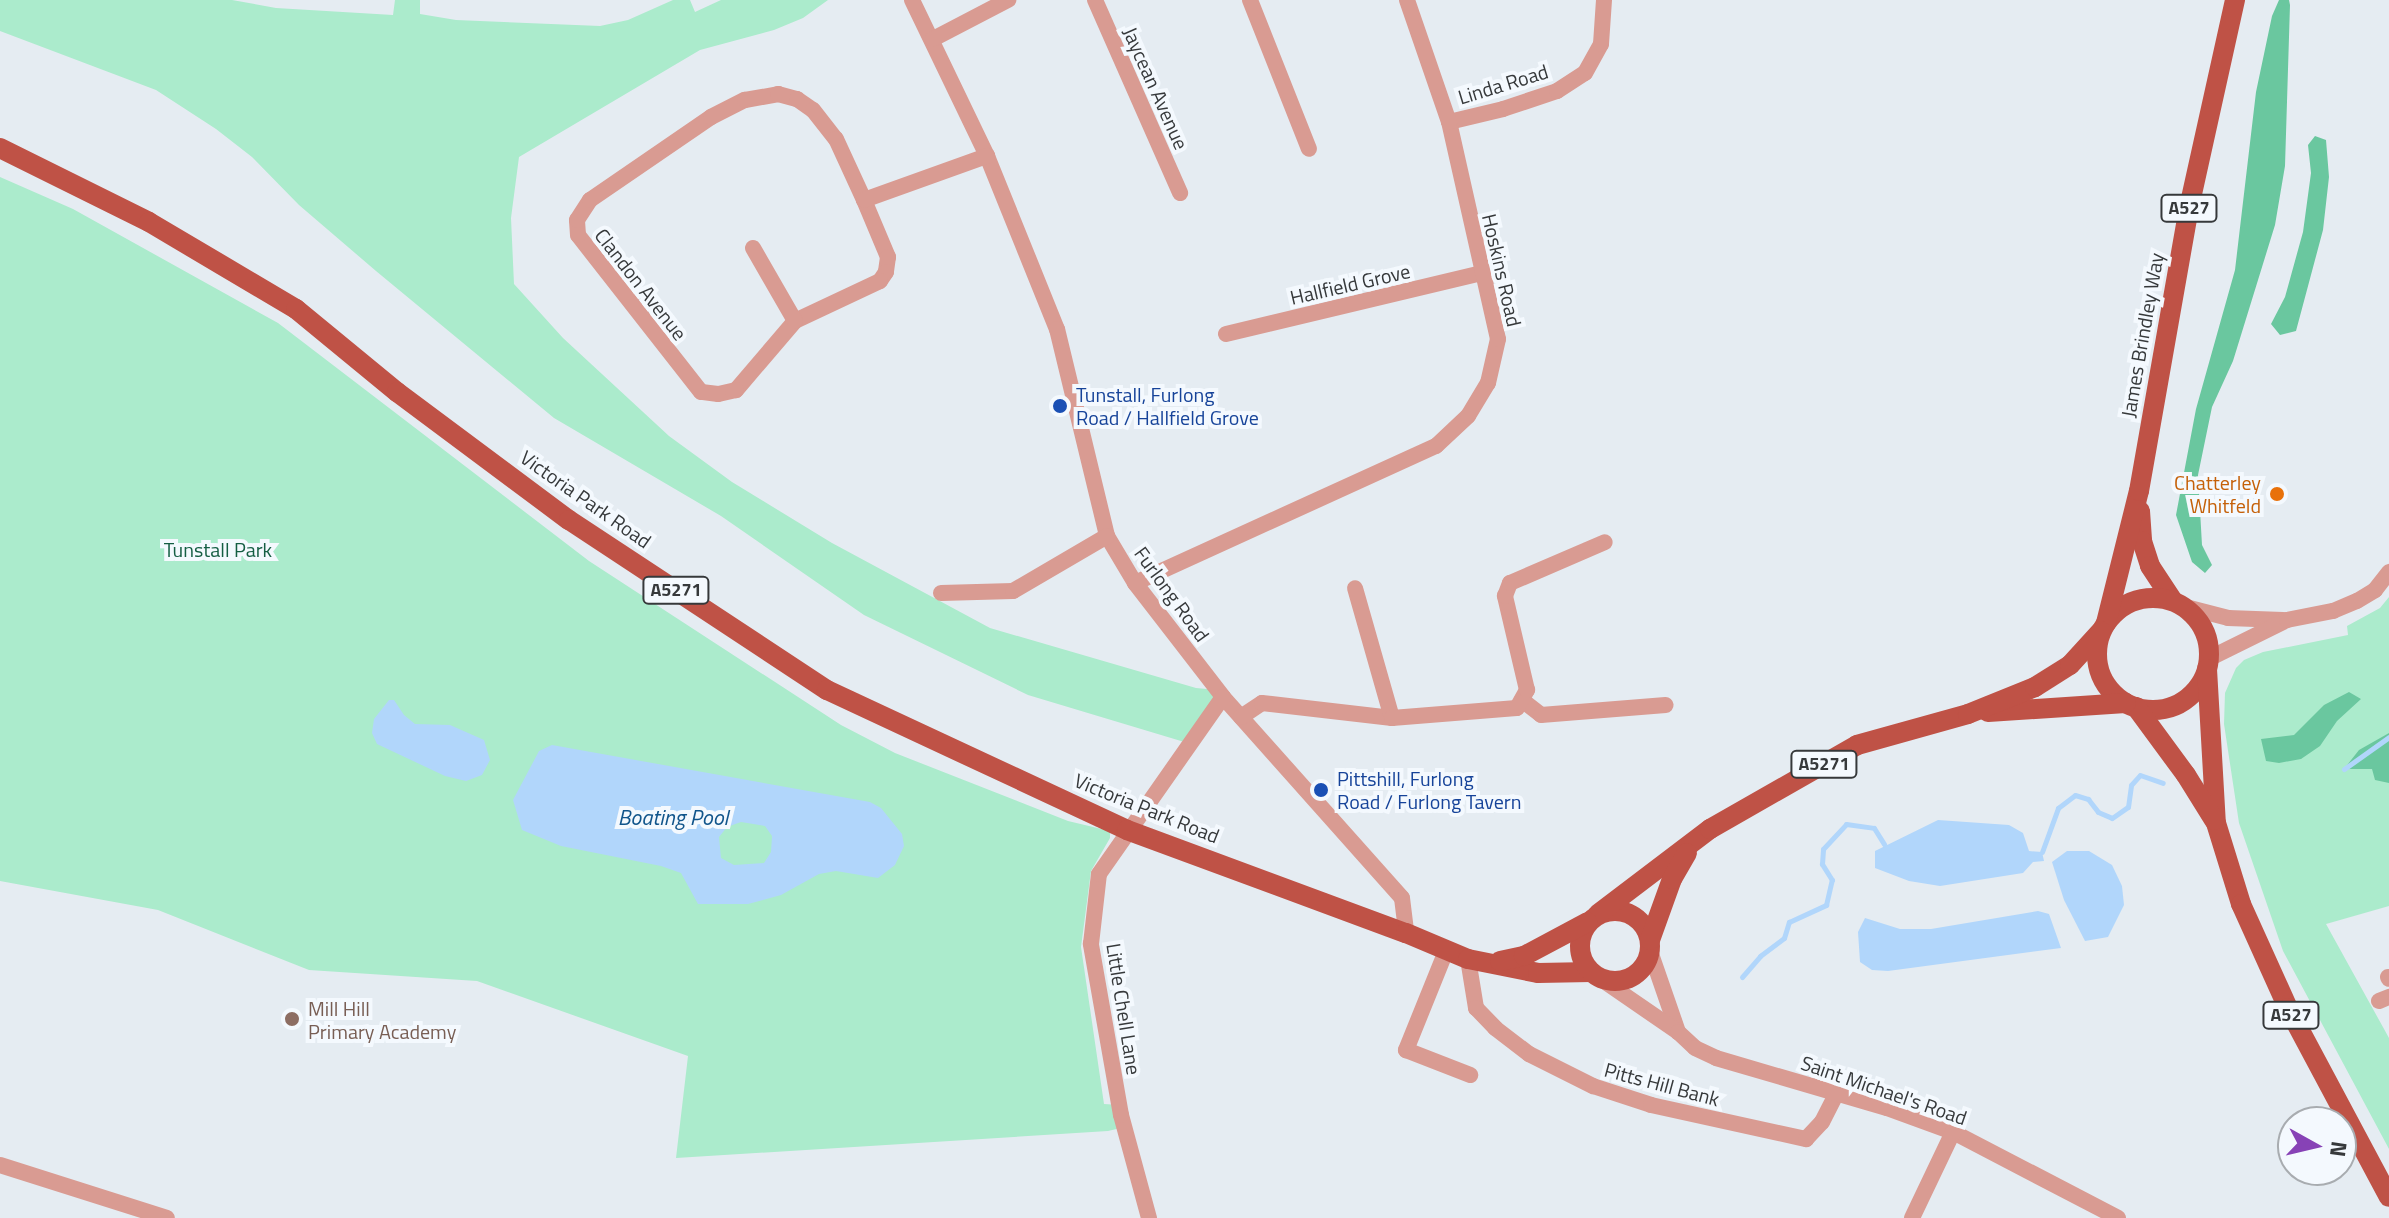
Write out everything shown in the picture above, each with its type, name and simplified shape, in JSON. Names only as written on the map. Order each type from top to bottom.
[{"type":"main road","name":"James Brindley Way","points":[[2104,627],[2139,491],[2190,203],[2235,0]]},
{"type":"main road","name":"Victoria Park Road","points":[[0,148],[149,222],[296,309],[397,392],[569,520],[827,690],[1127,830],[1406,933],[1446,951],[1476,962],[1538,973],[1596,975]]},
{"type":"main road","name":"James Brindley Way","points":[[2139,491],[2142,541],[2150,566],[2177,604]]},
{"type":"main road","points":[[2104,627],[2119,609],[2138,599],[2177,604]]},
{"type":"main road","name":"A527","points":[[2177,604],[2196,619],[2206,636],[2216,823],[2241,904],[2282,995],[2389,1197]]},
{"type":"main road","name":"A527","points":[[2104,627],[2098,665],[2104,682],[2131,705],[2186,775],[2216,823]]},
{"type":"main road","name":"A5271","points":[[1476,962],[1524,956],[1593,918],[1710,829],[1857,745],[1968,714],[2035,687],[2070,665],[2104,627]]},
{"type":"main road","points":[[2131,705],[2159,710],[2179,704],[2201,682],[2207,664]]},
{"type":"main road","name":"A5271","points":[[1968,714],[2131,705]]},
{"type":"main road","name":"A5271","points":[[1650,946],[1672,879],[1693,843]]},
{"type":"main road","points":[[1619,910],[1631,914],[1646,929],[1650,946],[1646,963],[1632,977],[1622,981],[1596,975],[1579,950],[1580,939],[1593,918],[1619,910]]},
{"type":"street","name":"Furlong Road","points":[[912,0],[987,156],[1057,329],[1107,536],[1135,583],[1223,697],[1402,898],[1406,933]]},
{"type":"street","points":[[933,39],[1008,0]]},
{"type":"street","name":"Jaycean Avenue","points":[[1095,0],[1180,193]]},
{"type":"street","points":[[1250,0],[1309,149]]},
{"type":"street","name":"Hoskins Road","points":[[1135,583],[1436,446],[1468,416],[1488,383],[1498,339],[1449,122],[1407,0]]},
{"type":"street","name":"Linda Road","points":[[1449,122],[1503,109],[1557,91],[1585,73],[1601,44],[1604,0]]},
{"type":"street","name":"Clandon Avenue","points":[[778,94],[797,99],[813,110],[836,139],[864,200],[888,257],[886,272],[880,281],[795,321],[736,390],[718,394],[701,392],[578,235],[581,210],[633,169],[711,117],[745,100],[778,94]]},
{"type":"street","points":[[864,200],[987,156]]},
{"type":"street","points":[[753,248],[795,321]]},
{"type":"street","name":"Hallfield Grove","points":[[1226,334],[1483,273]]},
{"type":"street","points":[[941,593],[1013,591],[1107,536]]},
{"type":"street","points":[[1241,717],[1262,703],[1392,718],[1517,708],[1527,690],[1505,596],[1510,583],[1605,542]]},
{"type":"street","points":[[2177,604],[2228,618],[2287,620],[2333,611],[2357,601],[2375,590],[2389,572]]},
{"type":"street","points":[[1355,588],[1392,718]]},
{"type":"street","points":[[2207,664],[2287,620]]},
{"type":"street","name":"Little Chell Lane","points":[[1149,1218],[1121,1115],[1091,944],[1099,874],[1223,697]]},
{"type":"street","points":[[1522,700],[1541,715],[1666,705]]},
{"type":"street","points":[[1650,946],[1678,1032]]},
{"type":"street","points":[[1446,951],[1406,1050],[1470,1075]]},
{"type":"street","name":"Pitts Hill Bank","points":[[1476,962],[1476,1008],[1495,1028],[1529,1054],[1593,1086],[1651,1105],[1806,1139],[1822,1122],[1837,1093]]},
{"type":"street","name":"Saint Michael's Road","points":[[1596,975],[1678,1032],[1695,1048],[1716,1058],[1837,1093],[1953,1132],[2118,1218]]},
{"type":"street","points":[[1918,1216],[1953,1132]]},
{"type":"street","points":[[0,1165],[167,1218]]},
{"type":"green space","points":[[0,0],[232,0],[276,8],[393,15],[395,0],[420,0],[420,14],[456,20],[600,26],[628,20],[673,0],[690,0],[695,12],[721,0],[828,0],[803,18],[774,30],[700,50],[519,157],[511,218],[514,284],[563,338],[669,436],[732,482],[832,543],[990,628],[1196,688],[1217,690],[1191,744],[1028,695],[864,615],[721,516],[554,418],[376,271],[299,205],[252,157],[216,129],[156,90],[0,31]]},
{"type":"green space","points":[[2279,0],[2289,0],[2290,5],[2285,166],[2275,225],[2233,361],[2212,407],[2198,475],[2202,545],[2212,565],[2205,573],[2192,562],[2176,515],[2196,409],[2235,270],[2256,92],[2272,16]]},
{"type":"green space","points":[[2315,136],[2326,140],[2329,177],[2323,230],[2296,331],[2280,335],[2271,324],[2285,297],[2303,232],[2311,173],[2308,145]]},
{"type":"green space","name":"Tunstall Park","points":[[0,177],[73,209],[278,323],[589,561],[841,725],[895,753],[1068,821],[1110,831],[1110,838],[1091,871],[1081,947],[1104,1104],[1120,1105],[1125,1127],[1108,1131],[676,1158],[688,1056],[477,981],[309,970],[158,910],[0,881]]},
{"type":"green space","points":[[2389,597],[2389,906],[2326,924],[2389,1038],[2389,1149],[2283,951],[2239,823],[2224,724],[2225,693],[2236,668],[2244,660],[2263,652],[2348,635],[2347,626],[2380,608]]},
{"type":"green space","points":[[2349,692],[2361,699],[2337,721],[2320,746],[2301,759],[2279,763],[2266,761],[2261,739],[2294,735],[2324,705]]},
{"type":"green space","points":[[2389,733],[2389,783],[2375,780],[2372,769],[2344,769],[2359,750]]},
{"type":"water","points":[[389,700],[394,700],[415,724],[450,725],[484,740],[490,760],[482,775],[466,781],[445,776],[377,744],[372,733],[374,719]]},
{"type":"water","name":"Boating Pool","points":[[552,745],[870,802],[881,808],[902,834],[904,846],[895,865],[878,878],[836,871],[819,874],[781,895],[748,904],[698,904],[681,873],[661,866],[561,846],[522,830],[513,800],[539,751]],"holes":[[[741,822],[765,826],[772,836],[771,852],[764,863],[734,865],[721,858],[719,837],[727,827]]]},
{"type":"water","points":[[1938,820],[2009,825],[2023,833],[2029,851],[2042,852],[2044,861],[2033,862],[2023,873],[1940,886],[1909,881],[1875,868],[1875,851]]},
{"type":"water","points":[[2067,851],[2089,851],[2112,865],[2122,886],[2124,905],[2108,937],[2085,941],[2064,900],[2052,862]]},
{"type":"water","points":[[2038,911],[2049,914],[2061,948],[1888,971],[1872,970],[1860,962],[1858,932],[1865,918],[1900,929],[1931,929]]},
{"type":"waterway","points":[[2344,769],[2389,737]]},
{"type":"waterway","points":[[2042,852],[2058,808],[2075,795],[2088,799],[2098,812],[2112,818],[2128,807],[2131,785],[2140,775],[2163,783]]},
{"type":"waterway","points":[[1742,977],[1760,956],[1784,938],[1789,922],[1826,905],[1832,880],[1822,864],[1823,849],[1846,824],[1874,828],[1884,844]]},
{"type":"place","name":"Tunstall, Furlong Road / Hallfield Grove","points":[[1060,406]]},
{"type":"place","name":"Chatterley Whitfeld","points":[[2277,494]]},
{"type":"place","name":"Pittshill, Furlong Road / Furlong Tavern","points":[[1321,790]]},
{"type":"place","name":"Mill Hill Primary Academy","points":[[292,1019]]}]
